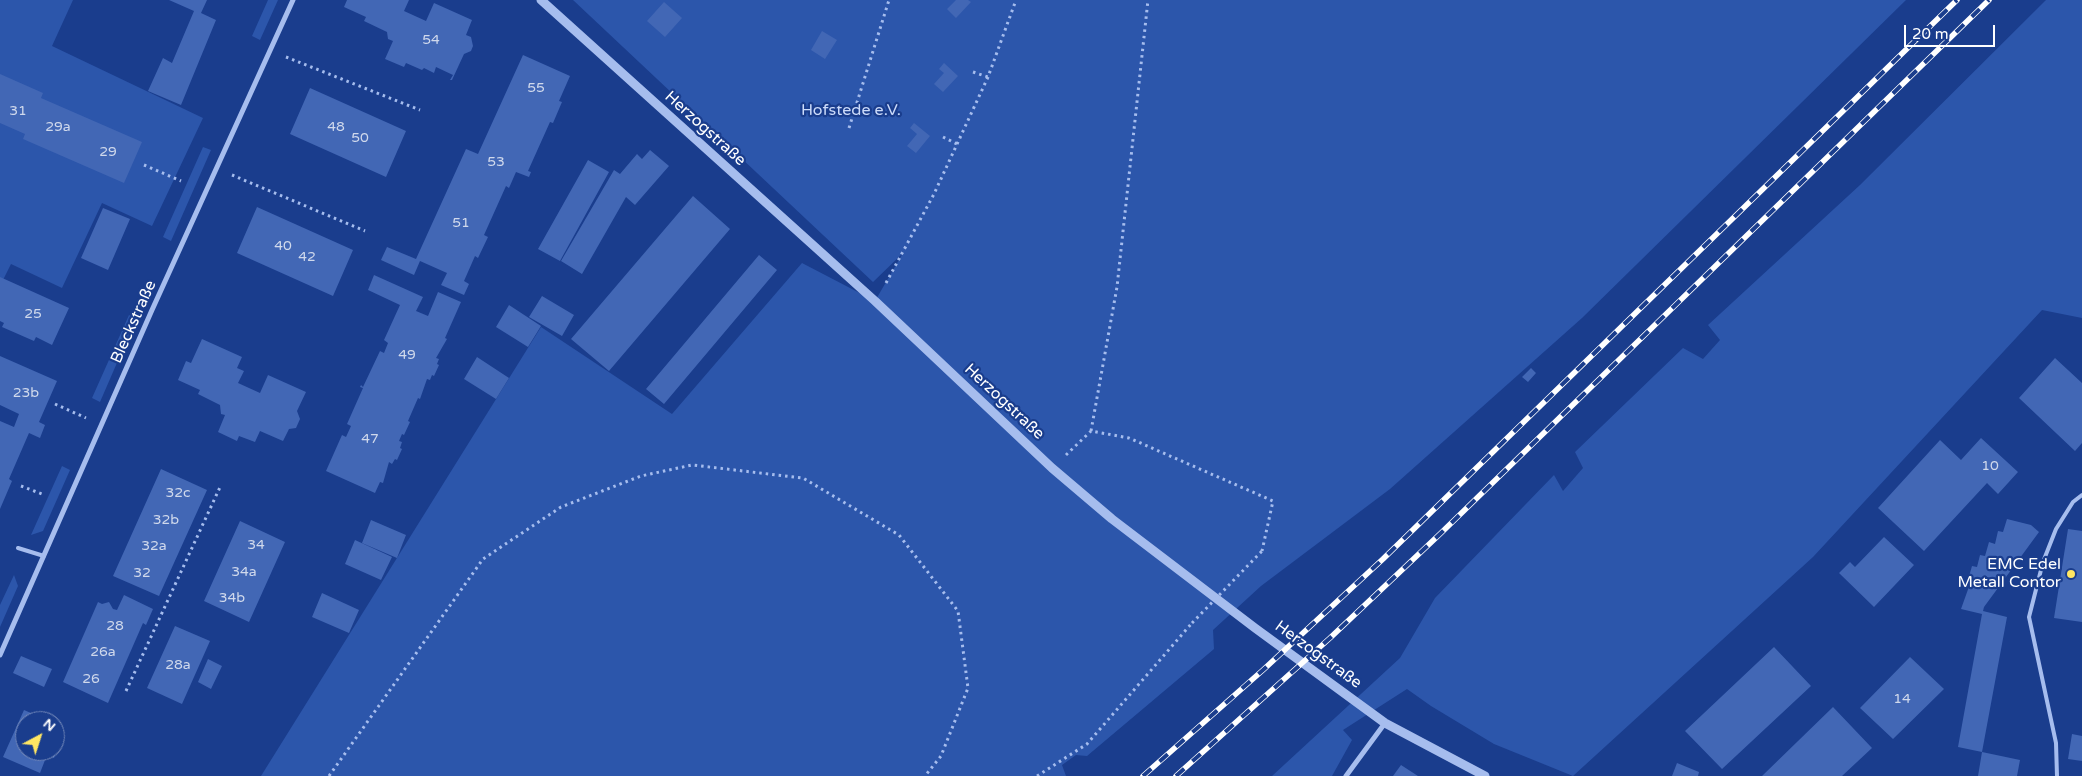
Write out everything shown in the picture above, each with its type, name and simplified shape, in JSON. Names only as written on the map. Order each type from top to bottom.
[{"type":"street","name":"Bleckstraße","points":[[0,655],[101,424],[293,0]]},
{"type":"street","name":"Herzogstraße","points":[[541,0],[875,301],[1052,468],[1112,519],[1385,723],[1485,776]]},
{"type":"street","points":[[1346,776],[1385,723]]},
{"type":"lane","points":[[2057,776],[2056,742],[2029,617],[2043,562],[2056,529],[2073,502],[2082,495]]},
{"type":"lane","points":[[18,548],[44,556]]},
{"type":"path","points":[[849,128],[889,0]]},
{"type":"path","points":[[875,301],[917,226],[988,78],[1015,2],[1011,0]]},
{"type":"path","points":[[1052,468],[1091,431],[1117,287],[1148,0]]},
{"type":"path","points":[[271,51],[420,110]]},
{"type":"path","points":[[974,72],[988,78]]},
{"type":"path","points":[[943,137],[957,144]]},
{"type":"path","points":[[144,165],[181,181]]},
{"type":"path","points":[[217,169],[365,231]]},
{"type":"path","points":[[55,404],[101,424]]},
{"type":"path","points":[[1037,776],[1087,744],[1192,623],[1262,551],[1273,501],[1129,438],[1091,431]]},
{"type":"path","points":[[329,776],[483,558],[561,507],[641,476],[692,465],[803,478],[899,535],[958,611],[968,688],[941,756],[925,776]]},
{"type":"path","points":[[126,691],[221,485]]},
{"type":"path","points":[[21,486],[42,494]]},
{"type":"green space","points":[[0,0],[73,0],[52,46],[203,118],[152,226],[102,203],[62,288],[11,264],[0,286]]},
{"type":"green space","points":[[268,0],[278,0],[260,40],[252,36]]},
{"type":"green space","name":"Hofstede e.V.","points":[[573,0],[1906,0],[1582,318],[1390,489],[1261,586],[1213,630],[1214,649],[1087,756],[1076,755],[1062,765],[1066,776],[261,776],[541,327],[672,414],[802,263],[875,301],[903,253],[873,282]]},
{"type":"green space","points":[[2046,0],[2082,0],[2082,318],[2042,310],[1813,557],[1573,776],[1494,744],[1431,706],[1407,689],[1343,730],[1352,740],[1332,776],[1272,776],[1400,658],[1435,598],[1554,475],[1563,491],[1583,468],[1575,452],[1683,348],[1703,359],[1720,340],[1708,325],[1860,185]]},
{"type":"green space","points":[[203,147],[211,150],[171,241],[163,237]]},
{"type":"green space","points":[[129,315],[136,319],[100,402],[92,398]]},
{"type":"green space","points":[[62,466],[70,470],[43,531],[31,535]]},
{"type":"green space","points":[[14,575],[18,586],[0,627],[0,605]]},
{"type":"building","points":[[169,0],[207,0],[201,13],[216,20],[181,105],[148,91],[163,58],[172,63],[194,11]]},
{"type":"building","points":[[347,0],[409,0],[404,11],[426,21],[434,3],[472,20],[466,35],[471,37],[473,46],[471,51],[464,54],[452,80],[450,80],[453,75],[436,67],[434,73],[406,63],[404,67],[385,59],[393,41],[388,39],[387,32],[364,21],[366,17],[344,7]]},
{"type":"building","points":[[956,0],[968,0],[971,2],[956,18],[947,9]]},
{"type":"building","points":[[664,2],[682,18],[665,37],[647,21]]},
{"type":"building","points":[[822,31],[837,40],[825,59],[811,50]]},
{"type":"building","points":[[523,55],[570,76],[559,101],[562,102],[553,123],[550,122],[528,171],[531,172],[529,177],[516,172],[509,188],[506,186],[484,235],[488,237],[478,258],[475,256],[464,281],[469,284],[464,295],[441,285],[447,273],[420,261],[414,275],[381,260],[387,247],[416,259],[466,149],[478,154]]},
{"type":"building","points":[[944,63],[958,76],[943,92],[934,84],[944,73],[939,69]]},
{"type":"building","points":[[0,74],[43,93],[41,98],[142,142],[124,183],[23,139],[25,134],[0,123]]},
{"type":"building","points":[[310,88],[406,131],[386,177],[290,134]]},
{"type":"building","points":[[914,123],[930,136],[916,153],[907,146],[917,134],[910,128]]},
{"type":"building","points":[[650,150],[669,166],[635,205],[626,197],[582,274],[561,261],[614,170],[620,174],[637,154],[642,159]]},
{"type":"building","points":[[588,160],[609,172],[560,261],[538,249]]},
{"type":"building","points":[[693,196],[730,229],[609,371],[571,339]]},
{"type":"building","points":[[257,207],[353,250],[333,296],[237,253]]},
{"type":"building","points":[[103,208],[130,219],[108,270],[81,258]]},
{"type":"building","points":[[759,255],[777,270],[664,404],[646,389]]},
{"type":"building","points":[[374,275],[423,297],[416,311],[428,316],[438,292],[461,302],[445,338],[447,339],[436,358],[439,359],[437,364],[439,365],[434,376],[432,375],[430,380],[427,379],[420,399],[418,398],[408,421],[410,422],[399,441],[402,442],[400,448],[402,449],[397,460],[395,459],[392,464],[389,462],[383,483],[380,482],[375,493],[326,471],[342,435],[346,437],[351,426],[347,424],[363,388],[360,387],[361,385],[363,387],[380,351],[384,353],[388,343],[384,340],[400,305],[368,290]]},
{"type":"building","points":[[0,277],[69,308],[52,345],[36,337],[34,341],[2,327],[4,323],[0,321]]},
{"type":"building","points":[[542,296],[574,315],[562,336],[529,317]]},
{"type":"building","points":[[509,305],[541,326],[528,347],[496,327]]},
{"type":"building","points":[[202,339],[242,357],[237,368],[244,371],[238,383],[260,393],[268,375],[306,392],[297,411],[300,419],[296,428],[289,429],[283,441],[260,431],[255,442],[239,436],[237,441],[218,432],[225,415],[221,414],[220,405],[198,394],[200,390],[178,380],[186,361],[191,363]]},
{"type":"building","points":[[0,356],[57,381],[39,422],[45,425],[40,438],[29,433],[9,479],[12,481],[0,509],[0,421],[14,427],[19,414],[0,405]]},
{"type":"building","points":[[477,357],[509,378],[496,399],[464,379]]},
{"type":"building","points":[[2055,358],[2082,383],[2082,443],[2075,451],[2019,398]]},
{"type":"building","points":[[1531,368],[1536,373],[1528,382],[1522,377]]},
{"type":"building","points":[[1981,438],[2018,472],[1998,494],[1987,483],[1924,551],[1878,508],[1940,440],[1961,460]]},
{"type":"building","points":[[161,469],[207,490],[159,596],[113,576]]},
{"type":"building","points":[[2007,519],[2031,525],[2039,532],[1984,607],[1983,611],[2007,617],[1982,752],[1958,747],[1982,614],[1961,609],[1971,581],[1968,580],[1972,566],[1977,567],[1980,555],[1985,556],[1989,542],[1995,544],[1998,531],[2003,532]]},
{"type":"building","points":[[371,520],[406,535],[397,558],[362,543]]},
{"type":"building","points":[[240,521],[285,542],[249,622],[204,601]]},
{"type":"building","name":"EMC Edel Metall Contor","points":[[2068,529],[2082,531],[2082,622],[2054,618]]},
{"type":"building","points":[[1884,537],[1914,565],[1874,607],[1839,573],[1850,562],[1855,567]]},
{"type":"building","points":[[355,540],[392,557],[381,580],[345,564]]},
{"type":"building","points":[[322,593],[359,610],[349,633],[312,617]]},
{"type":"building","points":[[124,595],[153,609],[146,625],[143,623],[108,703],[63,682],[98,602],[102,604],[109,602],[113,609],[117,610]]},
{"type":"building","points":[[175,626],[210,641],[182,704],[147,688]]},
{"type":"building","points":[[1774,647],[1811,686],[1722,769],[1685,731]]},
{"type":"building","points":[[21,656],[52,669],[44,687],[13,673]]},
{"type":"building","points":[[1910,657],[1944,689],[1893,739],[1860,708]]},
{"type":"building","points":[[208,659],[222,666],[211,689],[198,682]]},
{"type":"building","points":[[1833,707],[1872,748],[1842,776],[1762,776]]},
{"type":"building","points":[[15,730],[15,761],[45,761],[40,773],[3,757]]},
{"type":"building","points":[[2072,734],[2082,736],[2082,761],[2068,759]]},
{"type":"building","points":[[1982,752],[2020,760],[2017,776],[1978,776]]},
{"type":"building","points":[[1677,763],[1699,772],[1698,776],[1672,776]]},
{"type":"building","points":[[1401,765],[1418,776],[1393,776]]},
{"type":"railway","points":[[1143,776],[1263,670],[1383,559],[1957,0]]},
{"type":"railway","points":[[1176,776],[1330,638],[1441,533],[1989,0]]},
{"type":"place","name":"EMC Edel Metall Contor","points":[[2071,574]]}]
